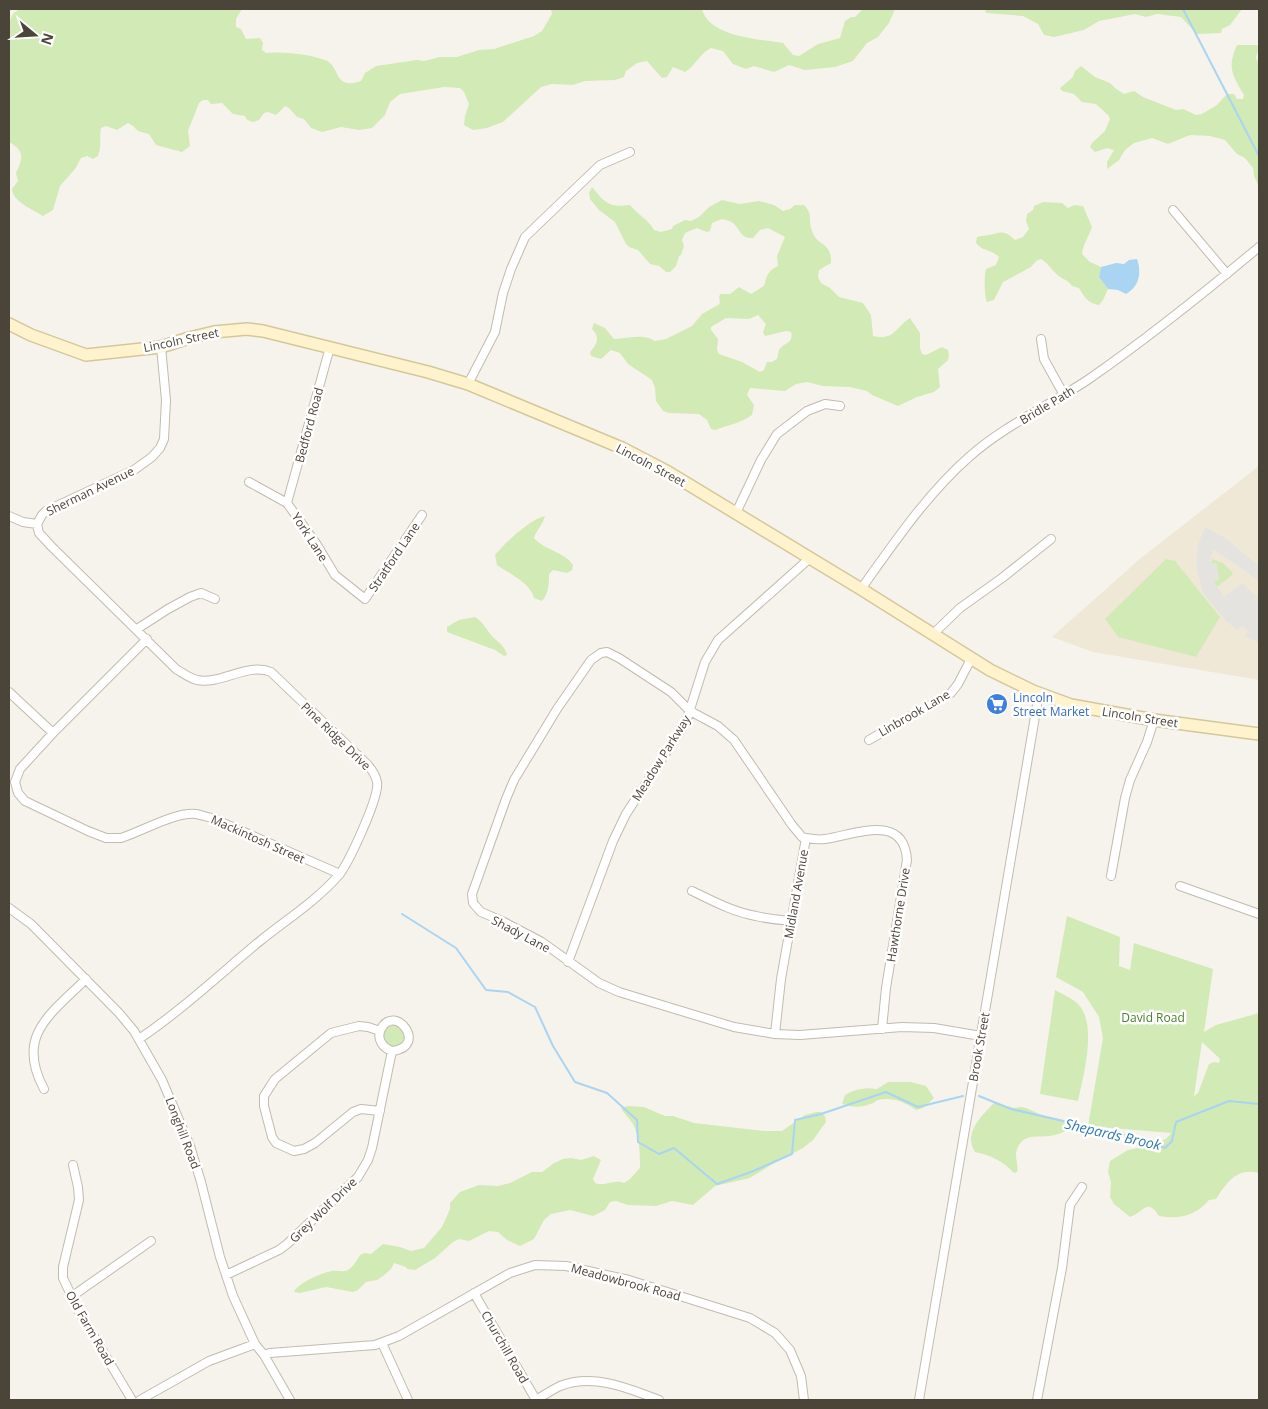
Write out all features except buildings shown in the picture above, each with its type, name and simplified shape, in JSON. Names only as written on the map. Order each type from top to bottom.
[{"type":"main road","name":"Lincoln Street","points":[[9,324],[31,335],[86,355],[161,347],[214,332],[247,329],[282,334],[468,384],[622,448],[668,472],[971,658],[1010,681],[1039,694],[1071,705],[1154,720],[1259,734]]},
{"type":"street","points":[[468,384],[495,332],[503,293],[525,236],[600,165],[630,152]]},
{"type":"street","points":[[1173,210],[1226,274]]},
{"type":"street","name":"Bridle Path","points":[[861,589],[942,483],[990,439],[1064,395],[1137,346],[1259,247]]},
{"type":"street","points":[[1041,339],[1044,359],[1064,395]]},
{"type":"street","name":"Sherman Avenue","points":[[9,516],[23,522],[38,524],[46,511],[134,470],[152,457],[160,448],[165,433],[166,400],[161,347]]},
{"type":"street","name":"Bedford Road","points":[[287,503],[330,347]]},
{"type":"street","points":[[736,513],[761,460],[777,434],[807,411],[825,404],[840,406]]},
{"type":"street","name":"York Lane","points":[[249,482],[287,503],[313,539],[335,575],[365,600]]},
{"type":"street","name":"Stratford Lane","points":[[365,600],[422,515]]},
{"type":"street","name":"Pine Ridge Drive","points":[[38,524],[39,533],[52,547],[137,628],[176,669],[197,680],[213,679],[253,670],[270,672],[368,766],[378,783],[374,800],[360,835],[340,874],[322,892],[164,1022],[139,1039]]},
{"type":"street","points":[[933,634],[960,608],[1051,539]]},
{"type":"street","name":"Meadow Parkway","points":[[568,962],[613,841],[626,814],[686,722],[705,662],[718,640],[810,558]]},
{"type":"street","points":[[137,628],[190,597],[201,594],[215,599]]},
{"type":"street","name":"Mackintosh Street","points":[[147,639],[53,733],[20,769],[12,787],[25,801],[106,838],[121,838],[170,819],[195,814],[212,818],[340,874]]},
{"type":"street","name":"Shady Lane","points":[[690,711],[671,692],[619,658],[607,652],[601,652],[591,660],[557,709],[514,780],[477,877],[471,898],[473,904],[481,912],[542,942],[587,976],[619,992],[734,1027],[775,1034],[800,1035],[902,1027],[934,1028],[981,1036]]},
{"type":"street","name":"Linbrook Lane","points":[[869,740],[951,693],[958,684],[971,658]]},
{"type":"street","points":[[9,692],[53,733]]},
{"type":"street","name":"Brook Street","points":[[920,1400],[1032,726],[1039,694]]},
{"type":"street","name":"Midland Avenue","points":[[690,711],[718,726],[734,740],[792,825],[802,837],[806,838],[781,979],[775,1034]]},
{"type":"street","points":[[1110,876],[1130,780],[1147,742],[1154,720]]},
{"type":"street","name":"Hawthorne Drive","points":[[806,838],[823,840],[881,829],[891,832],[901,842],[906,851],[907,860],[886,988],[882,1029]]},
{"type":"street","points":[[1180,886],[1259,914]]},
{"type":"street","points":[[692,892],[741,913],[792,921]]},
{"type":"street","name":"Longhill Road","points":[[9,908],[31,924],[86,979],[119,1014],[139,1039],[162,1080],[190,1146],[233,1296],[255,1344],[264,1355],[290,1400]]},
{"type":"street","points":[[44,1089],[38,1075],[34,1057],[33,1046],[35,1036],[50,1015],[86,979]]},
{"type":"street","points":[[391,1021],[404,1025],[408,1031],[409,1039],[406,1046],[392,1051],[382,1045],[380,1039],[380,1031],[385,1024],[391,1021]]},
{"type":"street","points":[[380,1031],[359,1026],[331,1033],[275,1079],[264,1096],[264,1106],[272,1137],[276,1143],[294,1151],[304,1149],[315,1143],[352,1112],[361,1109],[380,1111]]},
{"type":"street","name":"Grey Wolf Drive","points":[[226,1275],[279,1250],[358,1177],[368,1160],[372,1148],[392,1051]]},
{"type":"street","name":"Old Farm Road","points":[[73,1164],[80,1200],[62,1272],[63,1278],[71,1297],[132,1400]]},
{"type":"street","points":[[1037,1400],[1062,1268],[1070,1205],[1082,1187]]},
{"type":"street","points":[[71,1297],[151,1241]]},
{"type":"street","name":"Meadowbrook Road","points":[[264,1355],[382,1343],[399,1336],[510,1273],[527,1266],[550,1264],[629,1280],[735,1312],[761,1323],[781,1338],[796,1360],[801,1376],[804,1400]]},
{"type":"street","name":"Churchill Road","points":[[474,1293],[536,1400]]},
{"type":"street","points":[[382,1343],[408,1400]]},
{"type":"street","points":[[140,1400],[209,1361],[255,1344]]},
{"type":"street","points":[[536,1400],[558,1387],[585,1381],[616,1385],[659,1400]]},
{"type":"shaded area","points":[[1259,466],[1259,680],[1093,652],[1052,637],[1141,558]]},
{"type":"shaded area","points":[[1205,527],[1225,538],[1259,566],[1259,581],[1214,549],[1210,560],[1211,563],[1216,563],[1219,579],[1214,582],[1224,597],[1242,583],[1259,599],[1259,643],[1245,636],[1248,630],[1242,626],[1237,630],[1226,621],[1203,593],[1197,571],[1196,558],[1198,545]]},
{"type":"green space","points":[[21,9],[242,9],[236,19],[236,27],[241,29],[246,39],[260,38],[263,43],[262,50],[266,53],[296,54],[325,60],[330,63],[342,80],[346,83],[352,83],[361,81],[365,73],[376,66],[417,60],[424,61],[440,57],[457,57],[479,50],[494,49],[534,36],[542,31],[552,14],[551,9],[702,9],[714,26],[724,31],[749,38],[783,43],[793,55],[799,56],[818,44],[840,38],[845,21],[855,17],[861,9],[895,9],[889,23],[878,37],[867,43],[853,61],[835,67],[805,70],[789,65],[774,72],[754,66],[746,69],[733,64],[723,51],[711,48],[703,53],[685,72],[673,67],[667,77],[662,78],[647,61],[637,63],[626,71],[624,77],[615,80],[585,81],[573,85],[552,84],[541,87],[503,122],[487,128],[473,130],[464,125],[469,104],[464,92],[460,88],[444,87],[400,94],[390,102],[385,115],[372,128],[359,130],[341,127],[322,132],[311,128],[304,119],[297,117],[285,106],[276,115],[268,112],[264,113],[259,120],[253,122],[247,120],[245,116],[233,114],[222,103],[211,104],[208,100],[203,100],[199,103],[188,131],[190,146],[182,152],[156,145],[149,134],[138,131],[128,123],[117,130],[106,126],[101,128],[98,156],[93,159],[87,156],[81,158],[75,169],[60,186],[53,210],[43,216],[19,201],[13,194],[12,189],[18,181],[16,173],[21,155],[18,149],[9,142],[10,20],[15,12]]},
{"type":"green space","points":[[985,9],[1242,9],[1230,25],[1222,29],[1221,33],[1197,34],[1181,17],[1157,14],[1146,17],[1135,14],[1099,21],[1084,30],[1054,37],[1044,35],[1038,24],[1023,16],[986,13]]},
{"type":"green space","points":[[1237,45],[1257,45],[1259,47],[1256,57],[1257,61],[1259,61],[1259,187],[1253,168],[1245,158],[1237,154],[1225,140],[1210,136],[1190,135],[1168,144],[1152,138],[1134,143],[1125,150],[1119,160],[1107,169],[1107,162],[1114,150],[1107,148],[1095,152],[1090,147],[1105,131],[1110,119],[1108,115],[1096,104],[1082,102],[1074,94],[1062,91],[1060,88],[1073,77],[1075,71],[1081,66],[1095,77],[1110,83],[1124,94],[1134,91],[1143,97],[1176,110],[1183,109],[1196,115],[1202,114],[1217,105],[1227,94],[1234,94],[1237,99],[1243,99],[1244,95],[1232,71],[1232,59]]},
{"type":"green space","points":[[592,187],[604,201],[612,205],[630,205],[654,230],[661,232],[672,229],[673,226],[685,220],[691,221],[699,217],[709,207],[722,200],[740,204],[759,201],[774,205],[783,211],[795,205],[804,205],[809,214],[814,236],[827,247],[831,256],[831,263],[819,270],[818,277],[821,283],[830,288],[839,297],[863,303],[871,315],[873,336],[886,337],[910,318],[920,333],[922,354],[926,355],[942,347],[948,350],[948,360],[938,369],[940,387],[934,392],[917,397],[898,406],[867,391],[850,387],[823,386],[807,382],[796,384],[785,391],[750,388],[747,395],[754,405],[752,415],[739,422],[715,430],[711,429],[707,420],[699,414],[663,411],[656,401],[652,380],[628,364],[620,353],[611,350],[601,359],[591,356],[590,352],[597,340],[592,329],[594,323],[605,328],[614,339],[646,337],[655,341],[666,339],[692,326],[702,314],[718,305],[721,294],[730,294],[739,287],[751,294],[764,286],[770,272],[778,266],[777,256],[785,237],[768,228],[760,230],[753,238],[749,238],[742,234],[733,223],[722,219],[712,223],[710,231],[707,232],[697,228],[685,233],[682,240],[684,246],[676,266],[670,272],[666,272],[659,266],[650,264],[638,250],[626,244],[615,222],[599,210],[590,199],[589,193]],"holes":[[[758,315],[766,324],[763,332],[765,336],[786,331],[791,332],[792,336],[790,341],[779,350],[777,359],[767,362],[764,370],[760,372],[742,362],[719,354],[717,350],[718,339],[711,330],[711,327],[726,318],[749,319]]]},
{"type":"green space","points":[[1043,202],[1062,203],[1068,208],[1074,205],[1083,206],[1092,227],[1082,254],[1090,262],[1101,267],[1099,277],[1108,289],[1099,305],[1089,301],[1079,288],[1072,286],[1041,259],[1036,261],[1031,267],[1003,282],[994,300],[987,302],[985,295],[986,269],[996,265],[999,257],[979,246],[976,243],[977,237],[1002,232],[1015,240],[1023,237],[1029,229],[1026,221],[1027,214],[1033,210],[1034,206]]},
{"type":"green space","points":[[545,516],[534,538],[543,546],[565,557],[573,565],[572,570],[567,573],[553,570],[549,574],[549,585],[542,601],[534,598],[524,583],[497,565],[495,555],[525,526]]},
{"type":"green space","points":[[1166,559],[1175,561],[1220,617],[1196,657],[1118,637],[1105,619]]},
{"type":"green space","points":[[1212,559],[1223,563],[1233,573],[1217,587],[1214,582],[1219,579],[1216,563],[1211,563]]},
{"type":"green space","points":[[475,617],[503,647],[507,655],[504,656],[495,650],[447,632],[447,627],[459,620]]},
{"type":"green space","points":[[1067,916],[1120,937],[1119,966],[1130,970],[1134,943],[1213,969],[1204,1032],[1216,1025],[1259,1013],[1259,1173],[1245,1172],[1233,1177],[1216,1199],[1209,1200],[1193,1213],[1180,1217],[1159,1216],[1155,1210],[1148,1207],[1130,1217],[1114,1204],[1110,1197],[1111,1182],[1108,1172],[1110,1161],[1128,1150],[1141,1146],[1143,1139],[1162,1141],[1171,1133],[1088,1126],[1103,1038],[1099,1017],[1083,992],[1056,977]],"holes":[[[1202,1042],[1220,1059],[1219,1063],[1209,1064],[1198,1093],[1194,1096]]]},
{"type":"green space","name":"David Road","points":[[1055,990],[1078,1004],[1084,1013],[1087,1024],[1087,1051],[1078,1101],[1040,1094]]},
{"type":"green space","points":[[394,1025],[404,1032],[405,1036],[398,1046],[394,1047],[384,1040],[383,1036],[390,1026]]},
{"type":"green space","points":[[888,1082],[911,1082],[926,1086],[934,1098],[923,1108],[916,1110],[903,1103],[888,1099],[878,1100],[872,1104],[860,1107],[842,1104],[845,1095],[849,1093],[864,1088],[877,1089]]},
{"type":"green space","points":[[994,1103],[1014,1108],[1026,1108],[1044,1116],[1071,1122],[1073,1127],[1050,1136],[1028,1138],[1020,1143],[1016,1155],[1017,1172],[1014,1173],[996,1159],[975,1152],[972,1145],[972,1132],[975,1126]]},
{"type":"green space","points":[[628,1106],[644,1107],[665,1116],[673,1116],[694,1123],[765,1131],[782,1131],[805,1115],[816,1112],[821,1112],[825,1116],[826,1122],[813,1140],[803,1148],[750,1178],[715,1186],[693,1205],[672,1201],[656,1206],[628,1205],[616,1201],[610,1202],[605,1210],[593,1216],[570,1210],[551,1214],[544,1220],[534,1239],[520,1246],[507,1240],[498,1232],[489,1231],[469,1241],[459,1239],[453,1242],[435,1258],[415,1270],[407,1269],[394,1263],[391,1269],[383,1276],[377,1280],[366,1282],[353,1292],[326,1287],[300,1293],[294,1292],[300,1285],[316,1276],[332,1271],[348,1270],[360,1255],[365,1253],[371,1254],[383,1244],[411,1251],[424,1248],[442,1227],[450,1209],[450,1203],[460,1192],[479,1185],[498,1186],[510,1183],[532,1172],[542,1172],[563,1159],[581,1160],[594,1156],[601,1160],[593,1179],[595,1183],[624,1183],[640,1168],[637,1134],[632,1122],[621,1108]]},
{"type":"water","points":[[1137,259],[1139,274],[1137,284],[1126,294],[1118,290],[1108,289],[1099,277],[1101,267],[1116,263],[1124,264],[1129,260]]},
{"type":"waterway","points":[[1183,9],[1259,156]]},
{"type":"waterway","name":"Shepards Brook","points":[[402,914],[456,948],[486,990],[508,992],[535,1007],[553,1046],[575,1082],[607,1093],[637,1120],[638,1142],[659,1154],[674,1148],[717,1184],[792,1154],[795,1120],[821,1114],[886,1092],[918,1107],[963,1096]]},
{"type":"waterway","name":"Shepards Brook","points":[[979,1096],[1011,1109],[1142,1139],[1165,1148],[1172,1141],[1176,1122],[1229,1101],[1259,1104]]},
{"type":"place","name":"Lincoln Street Market","points":[[997,704]]}]
